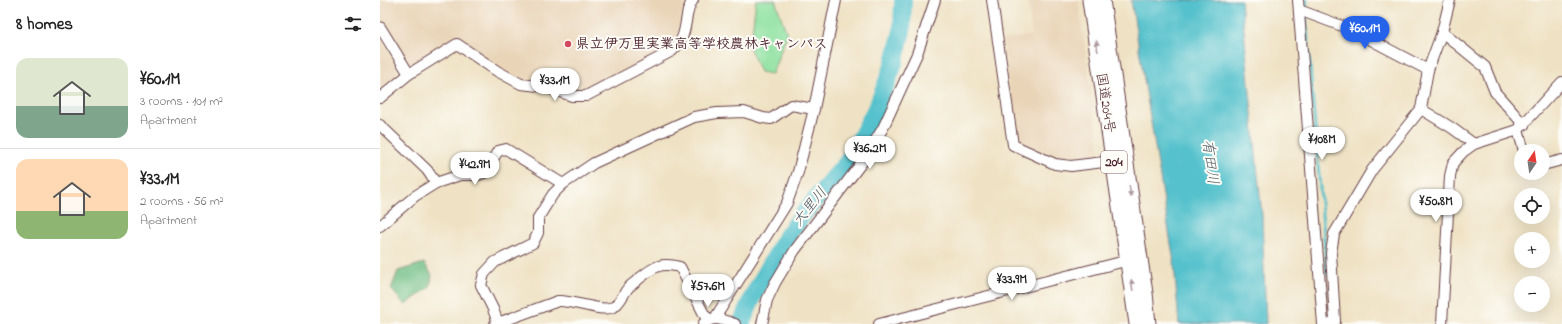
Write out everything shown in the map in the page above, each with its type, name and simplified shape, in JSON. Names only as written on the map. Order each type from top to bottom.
[{"type":"highway","name":"国道204号","points":[[1090,0],[1120,160]]},
{"type":"highway","name":"国道204号","points":[[1102,0],[1120,160],[1134,259],[1148,324]]},
{"type":"highway","name":"国道204号","points":[[1134,259],[1137,324]]},
{"type":"street","points":[[380,98],[409,74],[458,44],[497,72],[521,84],[546,87],[572,96],[586,96],[672,51],[680,42],[685,31],[688,10],[693,0]]},
{"type":"street","points":[[712,320],[787,203],[798,172],[814,109],[836,0]]},
{"type":"street","points":[[762,324],[768,300],[775,283],[795,250],[863,161],[883,128],[917,54],[935,0]]},
{"type":"street","points":[[992,0],[1013,145],[1055,164],[1071,166],[1120,160]]},
{"type":"street","points":[[1332,323],[1331,253],[1334,234],[1372,170],[1421,109],[1428,70],[1442,32],[1450,0]]},
{"type":"street","points":[[1298,5],[1310,14],[1350,29],[1428,70]]},
{"type":"street","points":[[1298,5],[1323,324]]},
{"type":"street","points":[[380,27],[409,74]]},
{"type":"street","points":[[1442,32],[1485,67],[1495,92],[1521,128],[1523,144]]},
{"type":"street","points":[[1442,324],[1450,176],[1453,163],[1463,152],[1474,144],[1521,128],[1562,82]]},
{"type":"street","points":[[736,324],[712,320],[705,316],[680,268],[671,265],[661,265],[652,268],[628,288],[619,302],[613,307],[606,309],[566,300],[558,301],[496,323],[493,309],[481,285],[484,274],[495,262],[533,243],[538,233],[538,218],[552,194],[563,184],[594,163],[694,118],[717,113],[744,112],[763,118],[772,119],[791,105],[814,109]]},
{"type":"street","points":[[1421,109],[1452,128],[1474,144]]},
{"type":"street","points":[[380,125],[427,170],[436,183]]},
{"type":"street","points":[[380,226],[415,196],[436,183],[460,175],[478,175],[484,173],[498,151],[506,149],[563,184]]},
{"type":"street","points":[[1550,163],[1562,160]]},
{"type":"street","points":[[1316,229],[1334,234]]},
{"type":"street","points":[[879,324],[1134,259]]},
{"type":"shaded area","name":"県立伊万里実業高等学校農林キャンパス","points":[[380,0],[688,0],[684,6],[678,34],[667,49],[585,93],[572,93],[524,83],[457,39],[417,65],[408,64],[380,21]]},
{"type":"shaded area","points":[[1027,0],[1078,0],[1100,155],[1090,159],[1072,161],[1052,158],[1016,141],[1003,39],[1032,35]]},
{"type":"shaded area","points":[[380,38],[398,69],[396,78],[380,90]]},
{"type":"green space","points":[[756,0],[775,0],[787,34],[772,74],[760,72],[750,49]]},
{"type":"green space","points":[[424,263],[432,275],[430,287],[405,305],[391,289],[398,271]]},
{"type":"water","name":"有田川","points":[[1131,0],[1241,0],[1262,216],[1266,324],[1179,324],[1174,262]]},
{"type":"waterway","name":"大里川","points":[[741,324],[754,294],[787,236],[804,213],[849,160],[878,105],[893,66],[902,31],[903,0]]},
{"type":"waterway","points":[[1307,0],[1306,18],[1327,274]]},
{"type":"place","name":"県立伊万里実業高等学校農林キャンパス","points":[[568,44]]}]
